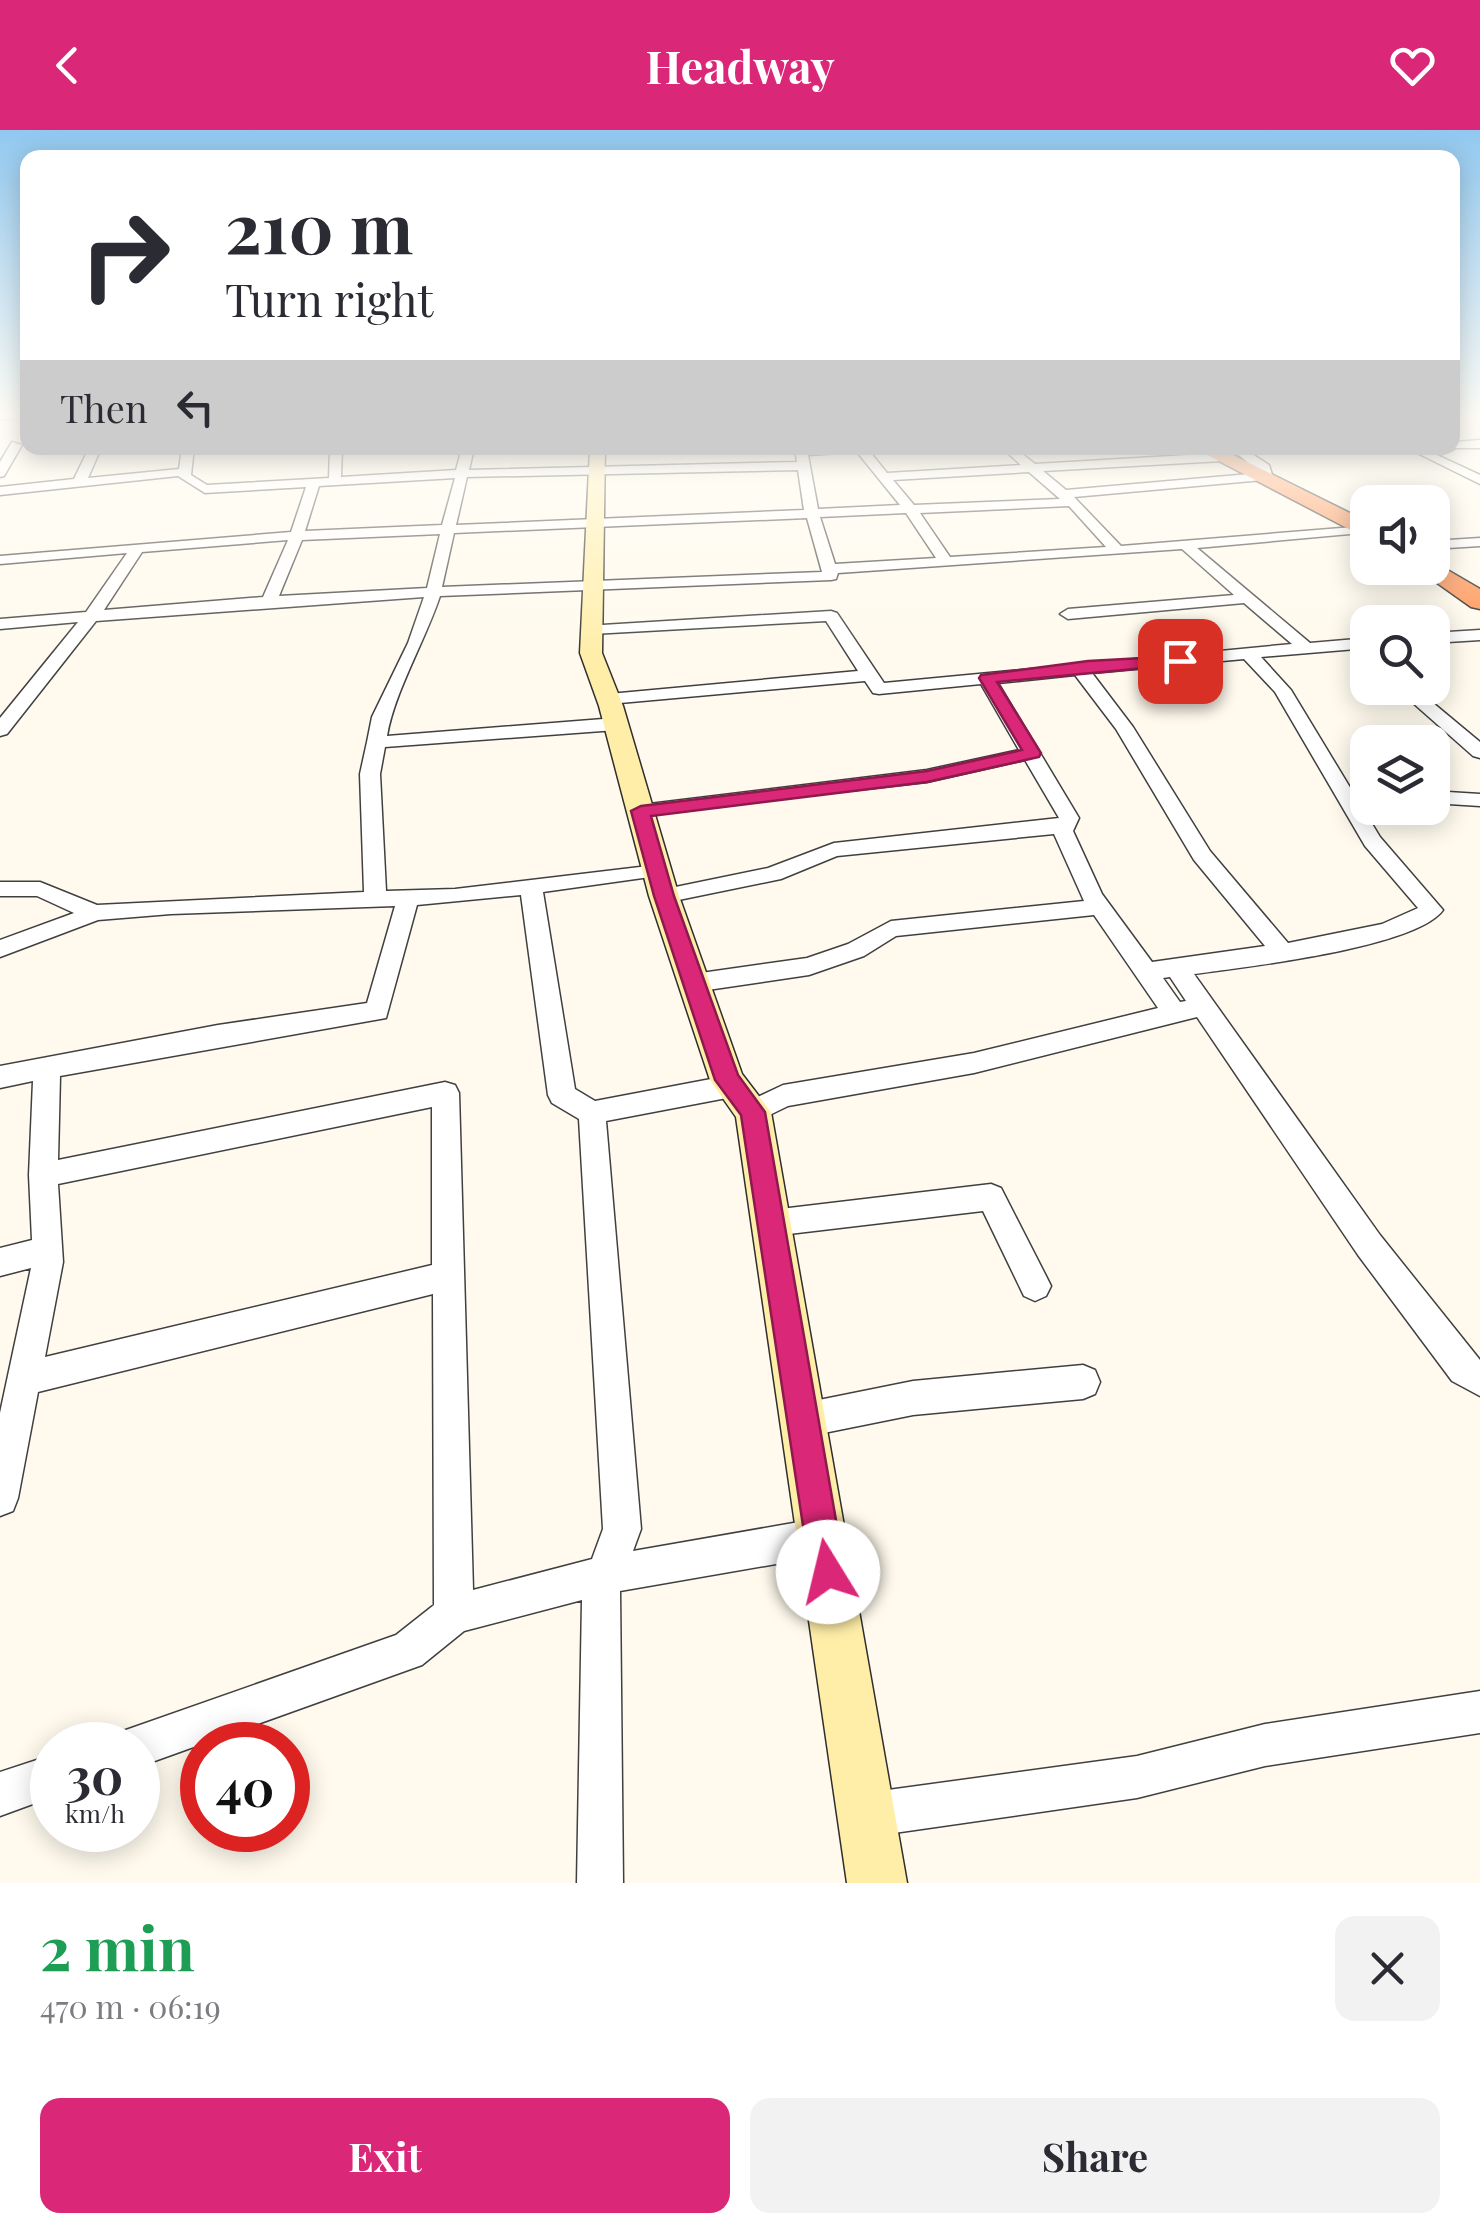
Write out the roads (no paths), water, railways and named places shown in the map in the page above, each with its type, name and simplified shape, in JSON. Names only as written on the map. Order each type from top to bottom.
[{"type":"highway","points":[[1298,496],[1350,523]]},
{"type":"highway","points":[[1450,579],[1474,592]]},
{"type":"street","points":[[268,601],[309,496]]},
{"type":"street","points":[[374,900],[370,774],[381,717],[416,643],[457,496]]},
{"type":"street","points":[[596,496],[591,653],[613,712],[660,882],[694,983],[742,1099],[772,1223],[877,1883]]},
{"type":"street","points":[[0,624],[268,601],[831,576],[809,496]]},
{"type":"street","points":[[900,496],[945,561]]},
{"type":"street","points":[[1065,496],[1117,552]]},
{"type":"street","points":[[0,560],[297,535],[812,516],[1091,496]]},
{"type":"street","points":[[829,569],[1117,552],[1350,531]]},
{"type":"street","points":[[1450,544],[1480,542]]},
{"type":"street","points":[[1185,545],[1308,649]]},
{"type":"street","points":[[0,730],[93,615],[139,546]]},
{"type":"street","points":[[1068,614],[1247,598]]},
{"type":"street","points":[[592,629],[831,616],[879,689],[1078,667],[1350,648]]},
{"type":"street","points":[[1450,636],[1480,634]]},
{"type":"street","points":[[1145,972],[1282,951],[1402,926],[1426,919],[1432,910],[1372,841],[1282,690],[1250,655]]},
{"type":"street","points":[[1078,667],[1124,727],[1202,855],[1282,951]]},
{"type":"street","points":[[376,742],[869,674]]},
{"type":"street","points":[[986,678],[1069,818],[1063,831],[1100,907],[1145,972],[1188,1009],[1464,1369],[1480,1378]]},
{"type":"street","points":[[1425,705],[1480,752]]},
{"type":"street","points":[[641,811],[927,776],[1033,753]]},
{"type":"street","points":[[1343,793],[1350,793]]},
{"type":"street","points":[[1450,798],[1480,800]]},
{"type":"street","points":[[0,948],[95,914],[171,906],[374,900],[531,886],[772,874],[834,850],[1066,826]]},
{"type":"street","points":[[531,886],[562,1095],[592,1113],[783,1096],[974,1063],[1188,1009]]},
{"type":"street","points":[[0,889],[40,890],[95,914]]},
{"type":"street","points":[[0,1077],[218,1034],[377,1012],[408,898]]},
{"type":"street","points":[[694,983],[809,966],[856,950],[891,930],[1100,907]]},
{"type":"street","points":[[1176,967],[1188,1009]]},
{"type":"street","points":[[0,1498],[26,1379],[47,1250],[43,1175],[47,1066]]},
{"type":"street","points":[[43,1175],[445,1093],[454,1614]]},
{"type":"street","points":[[592,1113],[622,1529],[601,1586],[600,1883]]},
{"type":"street","points":[[772,1223],[990,1197],[1035,1286]]},
{"type":"street","points":[[0,1262],[47,1250]]},
{"type":"street","points":[[26,1379],[446,1276]]},
{"type":"street","points":[[804,1420],[913,1398],[1083,1382]]},
{"type":"street","points":[[160,1738],[408,1651],[454,1614],[604,1575],[822,1538]]},
{"type":"street","points":[[866,1815],[1136,1776],[1265,1745],[1480,1712]]},
{"type":"street","points":[[0,1794],[30,1784]]}]
